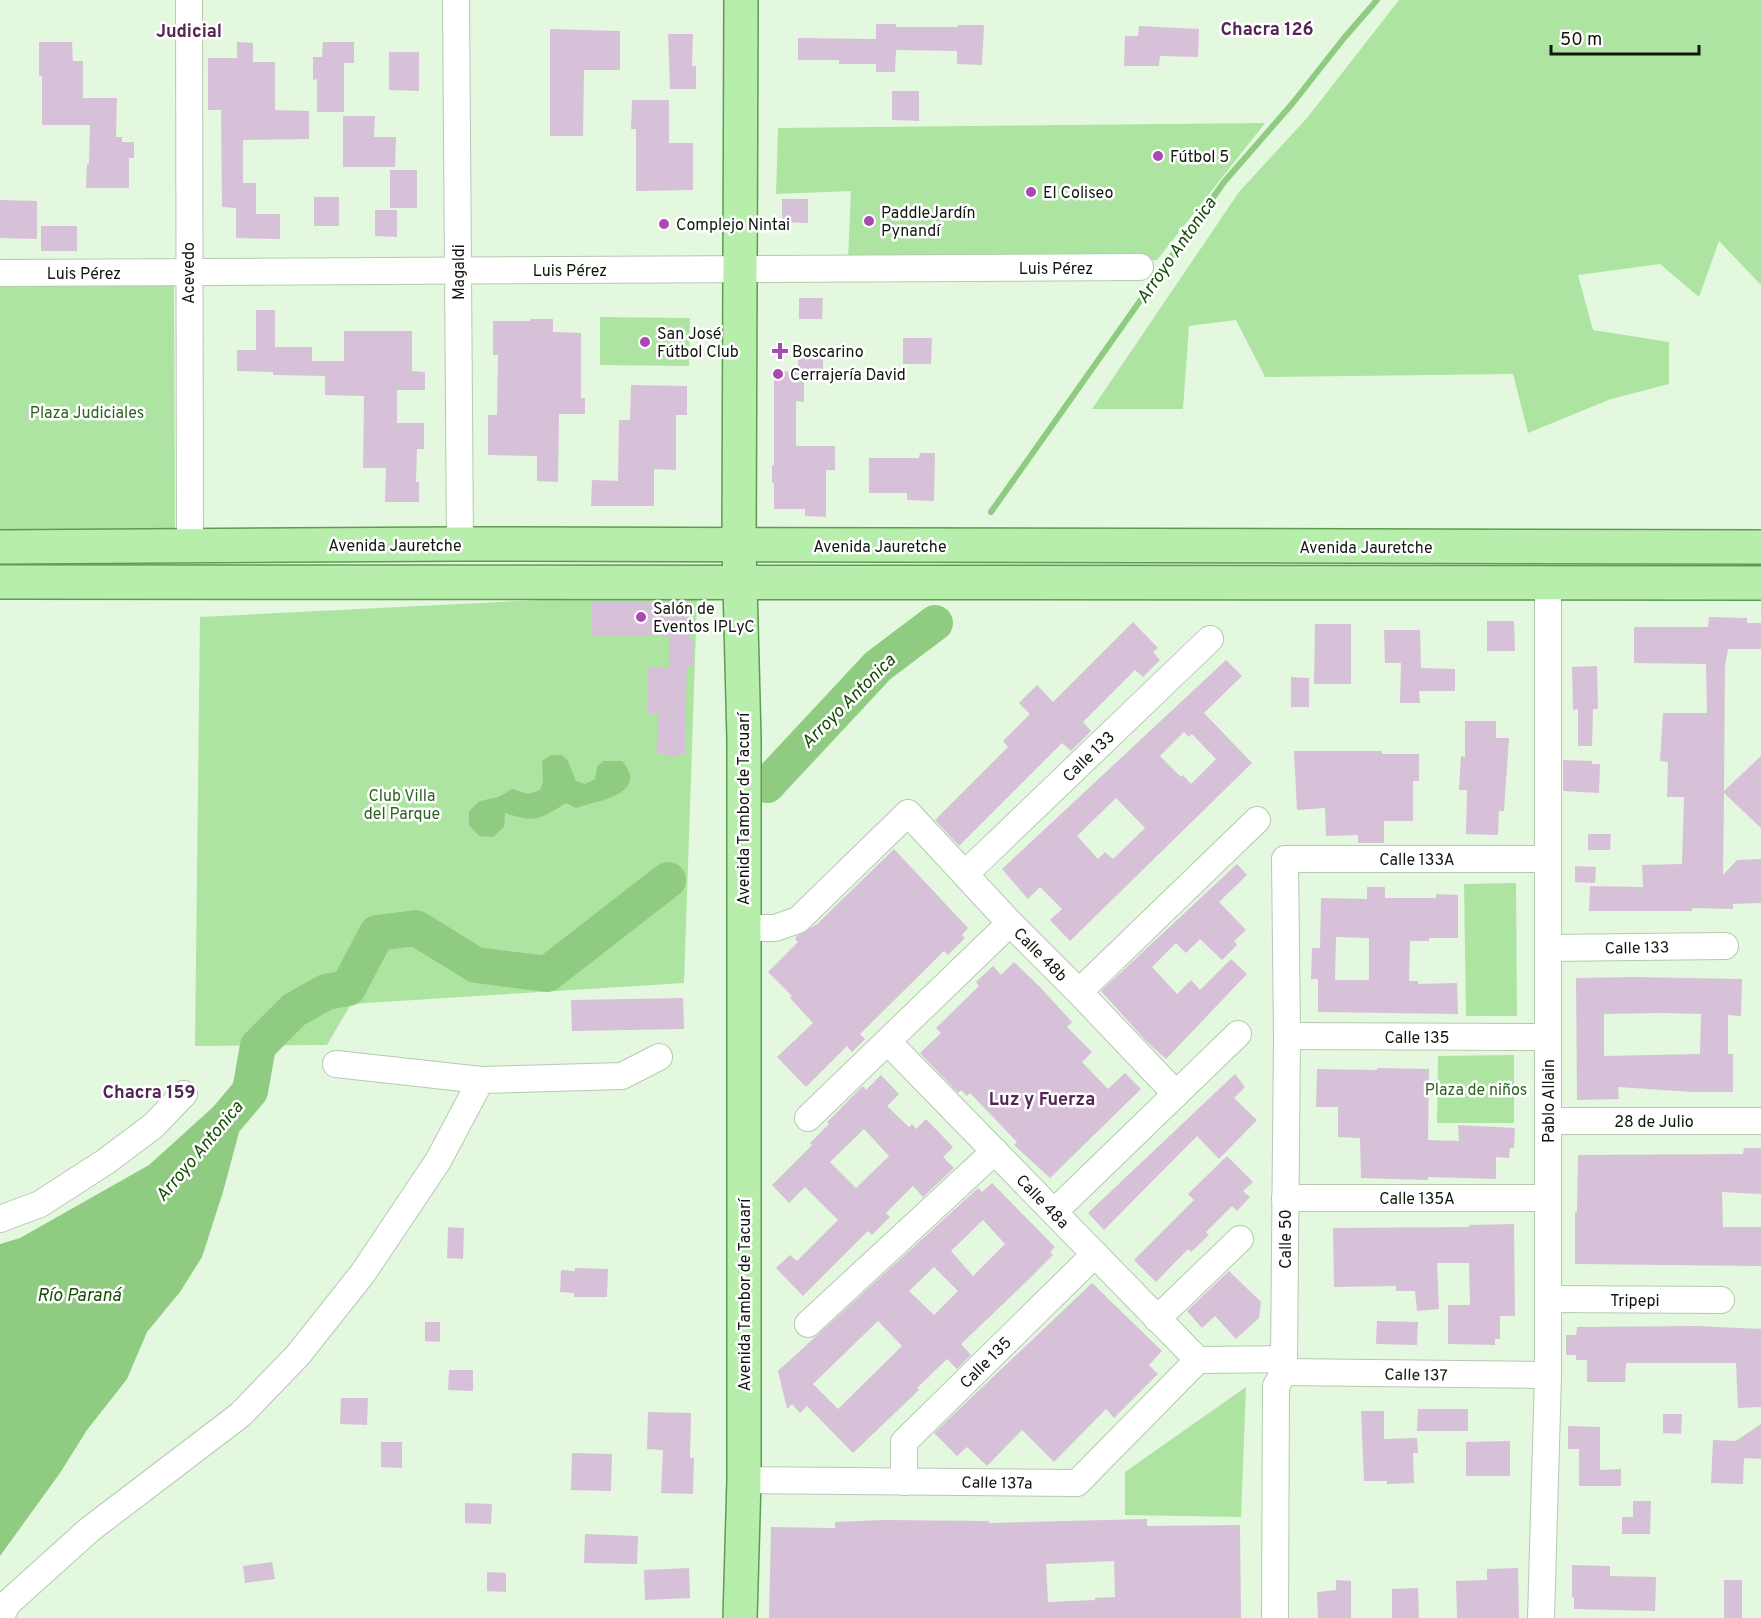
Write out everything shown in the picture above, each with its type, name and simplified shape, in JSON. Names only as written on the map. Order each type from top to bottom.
[{"type":"main road","name":"Avenida Tambor de Tacuarí","points":[[740,1618],[744,1480],[744,740],[740,584],[741,0]]},
{"type":"main road","name":"Avenida Jauretche","points":[[0,547],[460,544],[1761,547]]},
{"type":"main road","points":[[0,582],[1761,583]]},
{"type":"street","name":"Acevedo","points":[[189,0],[190,546]]},
{"type":"street","name":"Magaldi","points":[[456,0],[460,544]]},
{"type":"street","name":"Luis Pérez","points":[[0,273],[1140,267]]},
{"type":"street","name":"Pablo Allain","points":[[1541,1618],[1549,1299],[1548,583]]},
{"type":"street","name":"Calle 133","points":[[965,874],[1210,639]]},
{"type":"street","name":"Calle 48b","points":[[743,928],[775,928],[798,920],[908,813],[1010,923],[1176,1094]]},
{"type":"street","points":[[1079,992],[1257,820]]},
{"type":"street","name":"Calle 133A","points":[[1285,859],[1548,859]]},
{"type":"street","name":"Calle 50","points":[[1275,1618],[1276,1386],[1284,1366],[1287,1036],[1285,859]]},
{"type":"street","points":[[808,1118],[1010,923]]},
{"type":"street","name":"Calle 133","points":[[1548,948],[1725,946]]},
{"type":"street","points":[[1054,1212],[1238,1034]]},
{"type":"street","name":"Calle 135","points":[[1287,1036],[1548,1037]]},
{"type":"street","name":"Calle 48a","points":[[888,1041],[1198,1360]]},
{"type":"street","points":[[336,1064],[481,1080],[622,1076],[659,1057]]},
{"type":"street","points":[[0,1618],[8,1603],[89,1530],[240,1415],[298,1355],[363,1273],[438,1161],[481,1080]]},
{"type":"street","points":[[0,1219],[40,1204],[105,1162],[153,1126],[184,1094]]},
{"type":"street","name":"28 de Julio","points":[[1548,1121],[1761,1121]]},
{"type":"street","points":[[808,1324],[995,1151]]},
{"type":"street","name":"Calle 135A","points":[[1285,1198],[1548,1198]]},
{"type":"street","points":[[1157,1318],[1240,1239]]},
{"type":"street","name":"Calle 135","points":[[904,1482],[904,1442],[1095,1254]]},
{"type":"street","name":"Tripepi","points":[[1549,1299],[1721,1300]]},
{"type":"street","name":"Calle 137a","points":[[744,1480],[1077,1483],[1198,1360]]},
{"type":"street","name":"Calle 137","points":[[1198,1360],[1284,1366],[1548,1376]]},
{"type":"green space","points":[[1399,0],[1761,0],[1761,285],[1719,241],[1699,297],[1660,264],[1578,275],[1593,330],[1669,342],[1669,384],[1611,399],[1528,433],[1513,374],[1265,377],[1236,320],[1189,326],[1183,409],[1092,409],[1239,192],[1307,118]]},
{"type":"green space","name":"El Coliseo","points":[[1265,123],[1157,260],[848,259],[851,191],[776,194],[778,128]]},
{"type":"green space","name":"Plaza Judiciales","points":[[174,282],[175,540],[0,541],[0,283]]},
{"type":"green space","name":"San José Fútbol Club","points":[[600,317],[690,318],[689,366],[600,365]]},
{"type":"green space","name":"Club Villa del Parque","points":[[559,599],[697,600],[684,983],[351,1004],[327,1045],[195,1046],[200,617]]},
{"type":"green space","points":[[1516,883],[1517,1016],[1466,1016],[1464,884]]},
{"type":"green space","name":"Plaza de niños","points":[[1514,1055],[1514,1123],[1437,1123],[1438,1056]]},
{"type":"green space","points":[[1246,1387],[1241,1517],[1125,1515],[1125,1472]]},
{"type":"water","points":[[551,755],[562,755],[568,761],[576,781],[585,784],[595,779],[597,767],[603,761],[622,761],[629,772],[630,781],[626,788],[608,798],[576,808],[566,803],[537,818],[523,818],[505,813],[504,827],[493,837],[479,836],[469,825],[469,811],[480,801],[498,797],[512,789],[528,794],[540,790],[543,782],[542,761]]},
{"type":"water","name":"Río Paraná","points":[[250,1091],[223,1192],[202,1257],[180,1292],[147,1332],[127,1379],[87,1430],[60,1473],[0,1556],[0,1244],[20,1238],[149,1165],[222,1099]]},
{"type":"building","points":[[876,24],[896,24],[896,27],[984,25],[982,65],[957,64],[957,51],[896,50],[895,72],[876,72],[876,64],[839,64],[839,60],[798,60],[798,38],[876,39]]},
{"type":"building","points":[[1139,26],[1199,29],[1198,57],[1160,56],[1159,66],[1124,66],[1125,36],[1138,36]]},
{"type":"building","points":[[550,29],[620,31],[620,70],[584,70],[583,136],[550,136]]},
{"type":"building","points":[[668,34],[693,34],[692,66],[696,66],[696,89],[670,89]]},
{"type":"building","points":[[39,42],[72,42],[73,61],[83,61],[83,98],[117,98],[116,137],[122,137],[122,142],[134,142],[134,158],[129,158],[129,188],[86,188],[90,125],[42,125]]},
{"type":"building","points":[[237,42],[253,43],[253,62],[275,62],[275,110],[309,111],[309,139],[243,140],[243,183],[256,183],[256,214],[280,214],[280,239],[236,238],[236,208],[222,207],[221,110],[208,110],[208,58],[237,58]]},
{"type":"building","points":[[323,42],[354,42],[354,63],[344,63],[344,112],[317,112],[317,79],[313,80],[313,57],[322,57]]},
{"type":"building","points":[[389,52],[419,52],[419,91],[389,90]]},
{"type":"building","points":[[892,91],[919,91],[919,121],[892,120]]},
{"type":"building","points":[[632,100],[669,100],[669,143],[693,143],[693,190],[636,191],[636,129],[631,129]]},
{"type":"building","points":[[343,116],[375,116],[374,137],[396,137],[395,167],[343,167]]},
{"type":"building","points":[[390,170],[417,170],[417,208],[390,208]]},
{"type":"building","points":[[314,197],[339,197],[339,226],[314,226]]},
{"type":"building","points":[[782,199],[808,199],[808,223],[782,222]]},
{"type":"building","points":[[0,200],[37,201],[37,239],[0,238]]},
{"type":"building","points":[[375,210],[397,210],[397,237],[375,236]]},
{"type":"building","points":[[41,226],[77,226],[77,251],[41,251]]},
{"type":"building","points":[[799,298],[823,298],[822,319],[799,319]]},
{"type":"building","points":[[256,310],[275,310],[275,347],[312,347],[312,361],[344,361],[344,331],[412,331],[412,371],[425,372],[425,390],[397,390],[397,423],[424,423],[424,449],[417,449],[416,482],[419,482],[419,502],[385,502],[386,468],[363,468],[364,396],[325,395],[325,376],[273,375],[273,372],[237,371],[237,350],[256,350]]},
{"type":"building","points":[[530,319],[553,319],[553,332],[581,333],[581,398],[585,398],[585,414],[559,414],[558,482],[537,481],[537,456],[488,455],[488,415],[497,415],[498,355],[493,355],[493,321],[530,321]]},
{"type":"building","points":[[903,338],[932,338],[931,364],[903,364]]},
{"type":"building","points":[[798,354],[823,354],[823,369],[798,369]]},
{"type":"building","points":[[774,371],[804,372],[804,402],[796,401],[796,446],[835,446],[835,470],[826,470],[826,517],[805,516],[805,509],[774,509],[772,465],[774,465]]},
{"type":"building","points":[[631,385],[687,386],[687,415],[676,415],[676,470],[654,469],[654,506],[591,506],[592,480],[618,481],[619,420],[630,420]]},
{"type":"building","points":[[920,453],[935,453],[934,501],[907,500],[907,493],[869,493],[869,458],[919,458]]},
{"type":"building","points":[[592,601],[690,601],[690,639],[694,639],[694,665],[687,665],[685,756],[656,754],[659,714],[647,714],[648,668],[669,668],[669,636],[592,635]]},
{"type":"building","points":[[1709,617],[1747,618],[1747,623],[1761,623],[1761,649],[1728,649],[1725,666],[1724,791],[1761,756],[1761,828],[1724,793],[1723,875],[1737,860],[1761,859],[1761,903],[1733,904],[1733,909],[1692,908],[1692,911],[1589,911],[1590,886],[1643,887],[1642,865],[1682,864],[1684,797],[1667,797],[1668,762],[1660,761],[1663,713],[1707,713],[1706,664],[1634,663],[1634,627],[1708,627]]},
{"type":"building","points":[[1487,621],[1514,621],[1515,651],[1487,651]]},
{"type":"building","points":[[1133,622],[1158,648],[1153,652],[1160,660],[1143,677],[1135,670],[1083,722],[1091,731],[1071,751],[1062,743],[959,846],[935,820],[1008,747],[1003,741],[1030,714],[1019,703],[1037,685],[1053,702]]},
{"type":"building","points":[[1315,624],[1351,624],[1351,684],[1314,684]]},
{"type":"building","points":[[1384,630],[1420,630],[1421,668],[1455,669],[1455,691],[1419,691],[1420,703],[1400,703],[1401,663],[1385,663]]},
{"type":"building","points":[[1226,660],[1242,676],[1204,713],[1252,763],[1070,941],[1050,920],[1062,909],[1040,887],[1028,899],[1002,869]],"holes":[[[1184,732],[1189,737],[1192,734],[1216,759],[1191,784],[1160,756]],[[1116,798],[1145,828],[1113,859],[1105,852],[1098,859],[1077,836]]]},
{"type":"building","points":[[1597,666],[1598,709],[1593,709],[1592,746],[1578,746],[1578,709],[1573,710],[1572,667]]},
{"type":"building","points":[[1291,677],[1309,678],[1309,707],[1291,707]]},
{"type":"building","points":[[1465,721],[1496,721],[1496,738],[1509,738],[1504,811],[1499,811],[1498,835],[1466,834],[1467,790],[1459,790],[1461,756],[1465,757]]},
{"type":"building","points":[[1294,751],[1382,751],[1382,754],[1419,754],[1419,781],[1413,781],[1413,821],[1384,821],[1384,843],[1358,843],[1358,835],[1326,836],[1325,808],[1297,810]]},
{"type":"building","points":[[1563,760],[1592,761],[1592,764],[1600,764],[1599,793],[1563,791]]},
{"type":"building","points":[[1588,834],[1611,834],[1610,850],[1588,850]]},
{"type":"building","points":[[894,849],[968,928],[962,935],[965,938],[948,955],[944,951],[860,1034],[865,1039],[852,1052],[847,1046],[806,1087],[777,1057],[813,1023],[790,998],[792,996],[768,972],[798,942],[795,939],[797,936],[817,924]]},
{"type":"building","points":[[1237,864],[1247,875],[1219,902],[1246,930],[1234,941],[1237,945],[1222,960],[1200,939],[1186,953],[1176,943],[1152,967],[1177,994],[1191,980],[1200,990],[1231,959],[1247,974],[1166,1059],[1147,1042],[1101,991]]},
{"type":"building","points":[[1575,866],[1596,867],[1595,883],[1575,882]]},
{"type":"building","points":[[1367,887],[1385,887],[1385,898],[1436,898],[1436,894],[1458,895],[1458,938],[1429,938],[1429,941],[1410,941],[1409,981],[1418,981],[1418,984],[1457,983],[1458,1014],[1318,1012],[1318,979],[1311,979],[1312,948],[1320,948],[1321,898],[1367,899]],"holes":[[[1336,937],[1369,938],[1369,980],[1335,980]]]},
{"type":"building","points":[[1014,962],[1072,1022],[1067,1027],[1092,1052],[1082,1062],[1108,1089],[1125,1073],[1141,1089],[1050,1178],[1014,1145],[1017,1142],[970,1093],[967,1096],[961,1090],[958,1093],[920,1053],[941,1033],[936,1028],[979,986],[976,982],[993,966],[1001,975]]},
{"type":"building","points":[[1576,978],[1742,979],[1741,1016],[1728,1015],[1728,1054],[1733,1054],[1733,1092],[1618,1087],[1619,1099],[1577,1100]],"holes":[[[1604,1014],[1701,1014],[1700,1054],[1604,1056]]]},
{"type":"building","points":[[683,998],[684,1029],[572,1031],[571,1000]]},
{"type":"building","points":[[1377,1068],[1429,1069],[1428,1140],[1459,1141],[1458,1125],[1515,1128],[1514,1148],[1510,1148],[1509,1158],[1496,1157],[1496,1179],[1361,1178],[1360,1138],[1338,1137],[1338,1107],[1316,1107],[1317,1069],[1377,1070]]},
{"type":"building","points":[[1235,1074],[1245,1087],[1234,1098],[1257,1120],[1219,1159],[1197,1136],[1104,1230],[1088,1213]]},
{"type":"building","points":[[881,1075],[899,1094],[887,1106],[909,1127],[912,1124],[916,1129],[926,1119],[953,1147],[943,1157],[954,1168],[923,1197],[913,1186],[886,1213],[890,1217],[872,1235],[868,1231],[803,1296],[776,1268],[790,1255],[797,1261],[838,1220],[805,1187],[789,1203],[772,1185],[812,1145],[810,1143],[829,1124],[827,1122],[863,1086],[866,1090]],"holes":[[[864,1129],[889,1156],[856,1188],[830,1162]]]},
{"type":"building","points":[[1744,1148],[1761,1148],[1761,1194],[1722,1192],[1723,1227],[1761,1227],[1761,1266],[1575,1264],[1578,1155],[1743,1154]]},
{"type":"building","points":[[1227,1156],[1253,1182],[1243,1191],[1250,1197],[1237,1211],[1232,1206],[1206,1232],[1209,1235],[1191,1252],[1188,1249],[1156,1282],[1134,1260],[1194,1200],[1188,1194]]},
{"type":"building","points":[[992,1183],[1055,1247],[1050,1252],[1053,1255],[961,1344],[971,1355],[957,1369],[947,1359],[917,1388],[919,1390],[853,1453],[807,1406],[800,1413],[792,1404],[787,1409],[778,1371],[978,1188],[982,1192]],"holes":[[[983,1220],[1005,1244],[973,1276],[951,1251]],[[934,1267],[958,1291],[934,1315],[909,1291]],[[878,1321],[902,1346],[838,1409],[813,1384]]]},
{"type":"building","points":[[1514,1224],[1515,1316],[1500,1316],[1500,1339],[1495,1339],[1495,1345],[1448,1344],[1448,1305],[1470,1305],[1469,1263],[1437,1263],[1439,1309],[1417,1311],[1415,1291],[1396,1291],[1396,1286],[1334,1287],[1333,1228],[1469,1227],[1469,1225]]},
{"type":"building","points":[[448,1227],[464,1228],[463,1259],[447,1258]]},
{"type":"building","points":[[575,1268],[608,1269],[607,1297],[574,1297],[574,1293],[560,1292],[561,1270],[575,1271]]},
{"type":"building","points":[[1229,1271],[1261,1302],[1259,1318],[1236,1339],[1215,1316],[1202,1328],[1187,1311]]},
{"type":"building","points":[[1092,1283],[1162,1351],[1149,1365],[1158,1374],[1114,1418],[1106,1409],[1054,1462],[1022,1430],[987,1466],[967,1447],[957,1456],[934,1433]]},
{"type":"building","points":[[1377,1321],[1418,1322],[1417,1345],[1376,1344]]},
{"type":"building","points":[[425,1322],[440,1322],[440,1342],[425,1341]]},
{"type":"building","points":[[1698,1326],[1761,1329],[1761,1407],[1738,1408],[1736,1363],[1626,1363],[1625,1382],[1587,1382],[1587,1360],[1576,1360],[1576,1355],[1566,1355],[1566,1335],[1576,1335],[1577,1327]]},
{"type":"building","points":[[449,1370],[473,1370],[473,1391],[448,1390]]},
{"type":"building","points":[[341,1398],[368,1398],[367,1425],[340,1424]]},
{"type":"building","points":[[1418,1409],[1468,1409],[1468,1431],[1417,1431]]},
{"type":"building","points":[[1361,1411],[1384,1411],[1384,1439],[1417,1438],[1418,1453],[1413,1453],[1414,1483],[1387,1484],[1387,1481],[1364,1481]]},
{"type":"building","points":[[648,1412],[691,1413],[690,1458],[694,1458],[693,1494],[661,1493],[663,1450],[647,1449]]},
{"type":"building","points":[[1663,1414],[1682,1414],[1681,1434],[1663,1433]]},
{"type":"building","points":[[1761,1424],[1761,1459],[1744,1458],[1743,1484],[1711,1483],[1713,1440],[1736,1441]]},
{"type":"building","points":[[1568,1426],[1600,1427],[1600,1470],[1621,1469],[1621,1486],[1579,1486],[1579,1449],[1568,1449]]},
{"type":"building","points":[[1510,1441],[1510,1476],[1466,1476],[1466,1442]]},
{"type":"building","points":[[381,1442],[402,1442],[402,1468],[381,1467]]},
{"type":"building","points":[[572,1453],[612,1454],[611,1491],[571,1490]]},
{"type":"building","points":[[1633,1501],[1651,1501],[1650,1534],[1622,1534],[1622,1517],[1633,1517]]},
{"type":"building","points":[[465,1503],[492,1504],[491,1524],[465,1523]]},
{"type":"building","points":[[1147,1519],[1147,1526],[1240,1525],[1241,1618],[769,1618],[771,1527],[835,1528],[835,1522],[883,1520],[989,1521],[989,1523]],"holes":[[[1114,1561],[1115,1597],[1048,1602],[1046,1564]]]},
{"type":"building","points":[[585,1534],[638,1536],[637,1564],[584,1563]]},
{"type":"building","points":[[272,1562],[275,1579],[245,1583],[243,1566]]},
{"type":"building","points":[[1572,1565],[1610,1566],[1610,1576],[1656,1577],[1655,1611],[1574,1609]]},
{"type":"building","points":[[689,1568],[690,1598],[645,1600],[644,1570]]},
{"type":"building","points":[[1518,1568],[1519,1618],[1457,1618],[1456,1581],[1487,1580],[1487,1569]]},
{"type":"building","points":[[487,1572],[506,1573],[506,1592],[487,1591]]},
{"type":"building","points":[[1336,1580],[1351,1581],[1351,1618],[1318,1618],[1317,1592],[1336,1590]]},
{"type":"building","points":[[1724,1580],[1742,1580],[1742,1618],[1724,1618]]},
{"type":"building","points":[[1418,1588],[1419,1618],[1392,1618],[1392,1589]]},
{"type":"waterway","name":"Arroyo Antonica","points":[[991,512],[1224,182],[1292,104],[1377,0]]},
{"type":"waterway","name":"Arroyo Antonica","points":[[767,785],[878,666],[935,623]]},
{"type":"waterway","name":"Arroyo Antonica","points":[[218,1129],[250,1091],[258,1046],[294,1010],[326,992],[348,988],[377,933],[416,928],[476,965],[547,974],[668,880]]},
{"type":"place","name":"Fútbol 5","points":[[1158,156]]},
{"type":"place","name":"El Coliseo","points":[[1031,192]]},
{"type":"place","name":"PaddleJardín Pynandí","points":[[869,221]]},
{"type":"place","name":"Complejo Nintai","points":[[664,224]]},
{"type":"place","name":"San José Fútbol Club","points":[[645,342]]},
{"type":"place","name":"Boscarino","points":[[780,351]]},
{"type":"place","name":"Cerrajería David","points":[[778,374]]},
{"type":"place","name":"Salón de Eventos IPLyC","points":[[641,617]]},
{"type":"district","name":"Chacra 126","points":[[1267,29]]},
{"type":"district","name":"Judicial","points":[[189,31]]},
{"type":"district","name":"Chacra 159","points":[[149,1092]]},
{"type":"district","name":"Luz y Fuerza","points":[[1042,1099]]}]
